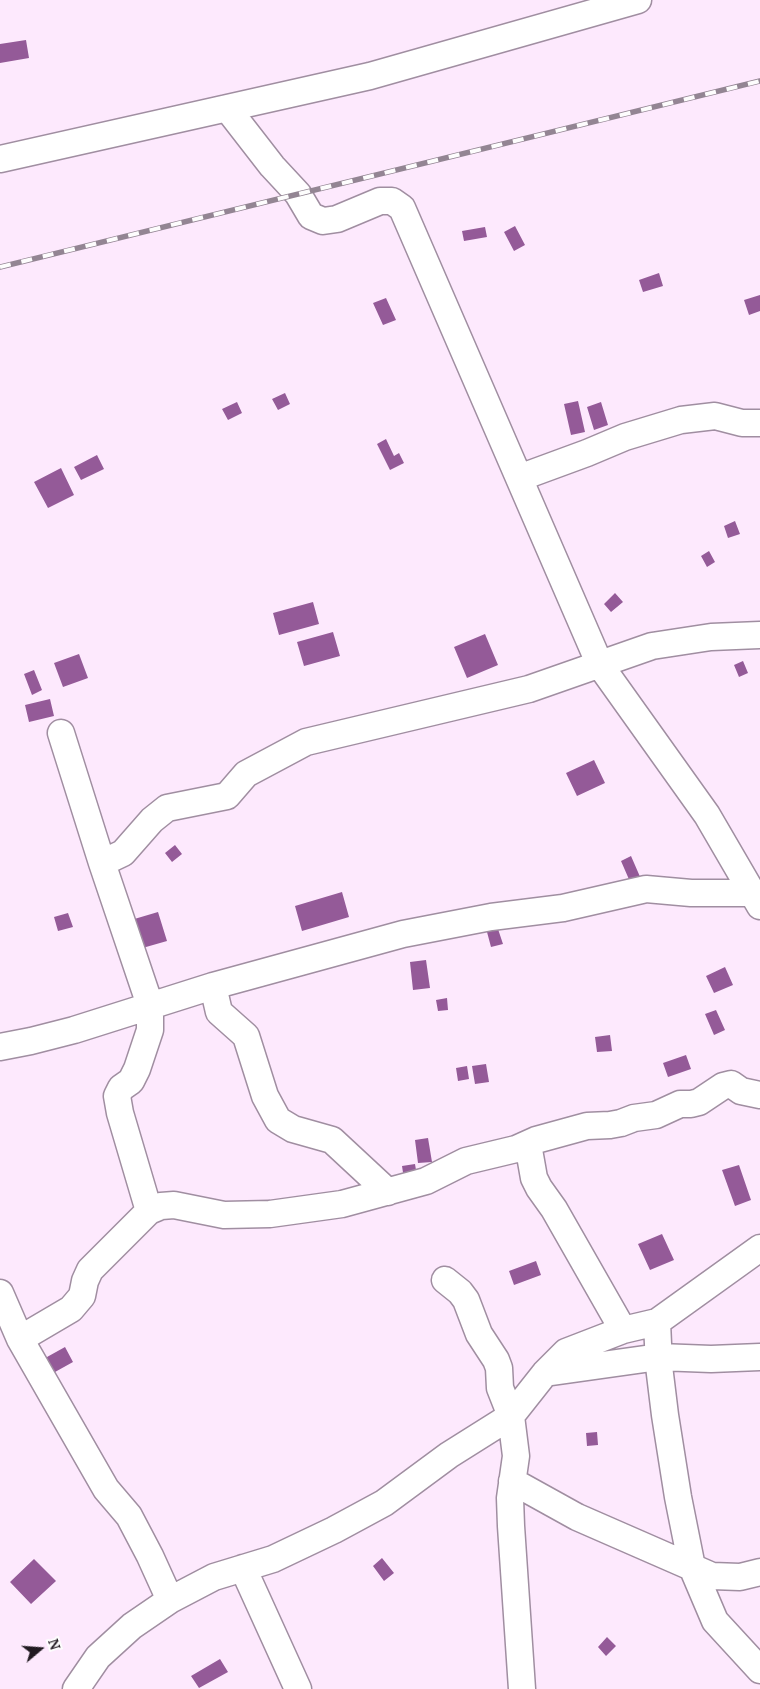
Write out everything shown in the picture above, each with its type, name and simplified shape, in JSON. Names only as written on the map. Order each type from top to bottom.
[{"type":"street","points":[[0,159],[370,76],[638,0]]},
{"type":"street","points":[[227,108],[272,166],[298,194],[311,216],[323,221],[337,219],[380,201],[392,201],[402,208],[600,665],[707,815],[756,899]]},
{"type":"street","points":[[519,478],[625,437],[681,420],[715,416],[742,423],[760,423]]},
{"type":"street","points":[[102,863],[123,852],[152,820],[167,808],[227,796],[246,774],[306,742],[529,689],[652,646],[711,637],[760,635]]},
{"type":"street","points":[[61,733],[150,1005],[150,1030],[137,1069],[131,1081],[121,1088],[117,1096],[120,1114],[149,1211]]},
{"type":"street","points":[[0,1047],[74,1030],[214,986],[403,934],[491,917],[563,908],[646,889],[756,899]]},
{"type":"street","points":[[214,986],[219,1012],[246,1036],[265,1096],[278,1120],[293,1129],[332,1140],[388,1192]]},
{"type":"street","points":[[20,1339],[71,1309],[82,1296],[85,1281],[90,1270],[149,1211],[161,1206],[174,1206],[224,1216],[270,1214],[342,1204],[426,1181],[466,1161],[516,1149],[536,1140],[587,1126],[621,1123],[634,1118],[656,1115],[680,1104],[699,1102],[723,1086],[730,1084],[741,1091],[760,1095]]},
{"type":"street","points":[[528,1144],[534,1178],[538,1188],[554,1209],[623,1330]]},
{"type":"street","points":[[76,1689],[98,1657],[132,1626],[170,1600],[214,1577],[273,1559],[334,1530],[384,1503],[450,1455],[511,1416],[545,1373],[566,1352],[623,1330],[657,1322],[760,1248]]},
{"type":"street","points":[[445,1280],[460,1292],[466,1300],[479,1334],[496,1360],[499,1368],[500,1388],[511,1416],[516,1456],[510,1498],[510,1526],[522,1689]]},
{"type":"street","points":[[0,1293],[20,1339],[106,1489],[129,1516],[170,1600]]},
{"type":"street","points":[[657,1322],[665,1415],[673,1470],[692,1567],[716,1621],[760,1670]]},
{"type":"street","points":[[545,1373],[659,1357],[711,1359],[760,1357]]},
{"type":"street","points":[[512,1481],[577,1516],[712,1576],[740,1577],[760,1572]]},
{"type":"street","points":[[242,1568],[298,1689]]},
{"type":"building","points":[[26,40],[29,58],[0,63],[0,44]]},
{"type":"building","points":[[515,226],[525,245],[514,251],[504,232]]},
{"type":"building","points":[[485,227],[487,237],[464,241],[462,231]]},
{"type":"building","points":[[659,273],[663,286],[643,292],[639,280]]},
{"type":"building","points":[[760,295],[760,311],[749,315],[744,300]]},
{"type":"building","points":[[386,298],[396,320],[383,325],[373,303]]},
{"type":"building","points":[[285,393],[290,404],[278,410],[272,399]]},
{"type":"building","points":[[578,401],[585,432],[571,435],[564,404]]},
{"type":"building","points":[[237,402],[242,413],[228,420],[222,409]]},
{"type":"building","points":[[601,402],[608,425],[594,430],[587,407]]},
{"type":"building","points":[[386,439],[394,456],[399,453],[404,463],[390,470],[377,444]]},
{"type":"building","points":[[97,455],[104,469],[81,480],[74,467]]},
{"type":"building","points":[[61,468],[74,495],[48,508],[34,482]]},
{"type":"building","points":[[735,521],[740,534],[728,538],[724,526]]},
{"type":"building","points":[[709,551],[715,562],[707,567],[701,556]]},
{"type":"building","points":[[615,593],[623,602],[611,612],[604,604]]},
{"type":"building","points":[[313,602],[319,624],[279,635],[273,613]]},
{"type":"building","points":[[333,632],[340,656],[304,666],[297,642]]},
{"type":"building","points":[[485,634],[498,665],[467,678],[454,647]]},
{"type":"building","points":[[79,654],[88,678],[63,687],[54,663]]},
{"type":"building","points":[[743,661],[748,673],[739,677],[734,665]]},
{"type":"building","points":[[34,670],[42,690],[32,695],[24,674]]},
{"type":"building","points":[[50,699],[54,716],[29,722],[25,705]]},
{"type":"building","points":[[594,760],[605,783],[577,796],[566,773]]},
{"type":"building","points":[[175,845],[182,854],[172,862],[165,853]]},
{"type":"building","points":[[631,856],[641,879],[631,884],[621,861]]},
{"type":"building","points":[[342,892],[349,917],[302,931],[295,906]]},
{"type":"building","points":[[158,912],[167,941],[139,949],[131,920]]},
{"type":"building","points":[[68,913],[73,927],[58,931],[54,917]]},
{"type":"building","points":[[498,929],[503,944],[491,947],[487,932]]},
{"type":"building","points":[[426,960],[430,988],[413,990],[410,962]]},
{"type":"building","points":[[725,967],[733,985],[714,993],[706,976]]},
{"type":"building","points":[[447,998],[448,1010],[438,1011],[436,1000]]},
{"type":"building","points":[[716,1010],[725,1030],[714,1035],[705,1014]]},
{"type":"building","points":[[610,1035],[612,1051],[597,1052],[595,1037]]},
{"type":"building","points":[[686,1055],[691,1069],[668,1077],[663,1063]]},
{"type":"building","points":[[486,1064],[489,1082],[475,1084],[472,1066]]},
{"type":"building","points":[[467,1066],[469,1079],[458,1081],[456,1068]]},
{"type":"building","points":[[428,1138],[432,1162],[418,1163],[415,1140]]},
{"type":"building","points":[[415,1164],[417,1176],[404,1179],[402,1166]]},
{"type":"building","points":[[739,1165],[751,1200],[735,1206],[722,1170]]},
{"type":"building","points":[[662,1234],[674,1260],[650,1270],[638,1244]]},
{"type":"building","points":[[536,1261],[541,1275],[514,1285],[509,1271]]},
{"type":"building","points":[[65,1347],[73,1362],[46,1377],[38,1362]]},
{"type":"building","points":[[597,1432],[598,1445],[587,1446],[586,1433]]},
{"type":"building","points":[[382,1558],[394,1573],[384,1581],[373,1566]]},
{"type":"building","points":[[34,1559],[56,1581],[31,1604],[10,1582]]},
{"type":"building","points":[[607,1637],[616,1646],[606,1656],[598,1647]]},
{"type":"building","points":[[220,1659],[228,1672],[199,1688],[191,1676]]},
{"type":"railway","points":[[0,267],[760,81]]}]
